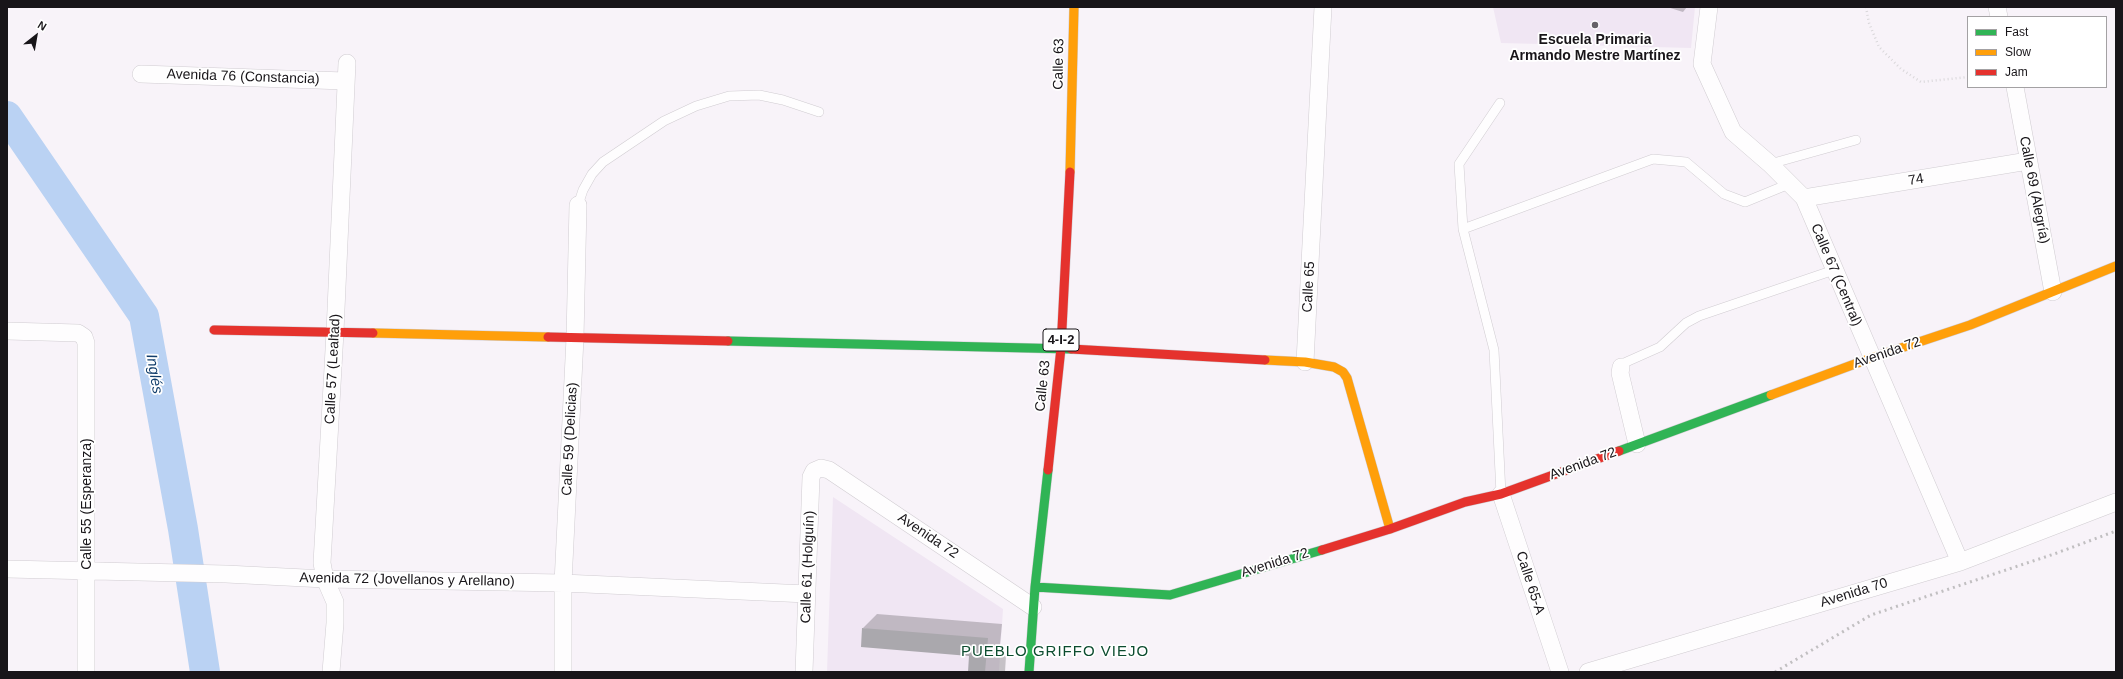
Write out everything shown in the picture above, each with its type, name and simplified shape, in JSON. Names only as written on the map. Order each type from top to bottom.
[{"type":"street","name":"Calle 63","points":[[1029,672],[1033,607],[1061,348],[1072,128],[1074,7]]},
{"type":"street","name":"Calle 65","points":[[1304,362],[1323,7]]},
{"type":"street","name":"Calle 67 (Central)","points":[[1709,7],[1702,64],[1733,132],[1770,164],[1788,184],[1804,198],[1871,358],[1960,562]]},
{"type":"street","name":"Calle 57 (Lealtad)","points":[[331,672],[335,602],[324,579],[322,563],[335,332],[347,63]]},
{"type":"street","name":"Avenida 76 (Constancia)","points":[[141,74],[345,81]]},
{"type":"street","name":"Calle 69 (Alegría)","points":[[2015,88],[2053,292]]},
{"type":"street","name":"74","points":[[1804,198],[2028,161]]},
{"type":"street","name":"Calle 59 (Delicias)","points":[[563,672],[563,583],[575,338],[578,206]]},
{"type":"street","name":"Avenida 72","points":[[1035,587],[1170,595],[1390,529],[1465,502],[1501,494],[1871,358],[1970,325],[2116,266]]},
{"type":"street","points":[[214,330],[1061,348],[1304,362],[1334,367],[1343,372],[1347,378],[1390,529]]},
{"type":"street","name":"Calle 55 (Esperanza)","points":[[7,331],[78,333],[84,337],[86,343],[88,572],[86,672]]},
{"type":"street","points":[[1621,367],[1620,373],[1637,444]]},
{"type":"street","name":"Avenida 72","points":[[821,468],[829,470],[1033,607]]},
{"type":"street","name":"Calle 61 (Holguín)","points":[[804,672],[811,477],[814,471],[821,468]]},
{"type":"street","name":"Calle 65-A","points":[[1501,494],[1560,672]]},
{"type":"street","name":"Avenida 70","points":[[1588,672],[1960,562],[2116,502]]},
{"type":"street","name":"Avenida 72 (Jovellanos y Arellano)","points":[[7,569],[226,574],[324,579],[563,583],[807,594]]},
{"type":"lane","points":[[578,206],[583,190],[592,174],[603,162],[664,121],[696,106],[729,96],[759,95],[782,100],[819,112]]},
{"type":"lane","points":[[1500,103],[1459,164],[1462,229],[1494,350],[1501,494]]},
{"type":"lane","points":[[1770,164],[1856,140]]},
{"type":"lane","points":[[1462,229],[1652,159],[1686,162],[1724,194],[1745,202],[1788,184]]},
{"type":"lane","points":[[1621,367],[1624,363],[1660,347],[1686,323],[1699,316],[1834,270]]},
{"type":"path","points":[[1866,7],[1869,23],[1879,47],[1901,69],[1921,82],[1967,77]]},
{"type":"shaded area","name":"Escuela Primaria Armando Mestre Martínez","points":[[1493,7],[1695,7],[1691,48],[1501,43]]},
{"type":"shaded area","points":[[833,497],[1003,609],[999,672],[827,672]]},
{"type":"building","points":[[862,628],[988,638],[985,672],[968,672],[969,656],[861,647]]},
{"type":"waterway","name":"Inglés","points":[[7,116],[144,316],[183,529],[205,672]]},
{"type":"railway","points":[[1775,672],[1871,615],[2054,554],[2116,531]]},
{"type":"traffic: fast","points":[[728,341],[1071,349]]},
{"type":"traffic: fast","points":[[1619,451],[1771,395]]},
{"type":"traffic: fast","points":[[1029,672],[1035,587],[1048,470]]},
{"type":"traffic: fast","points":[[1035,587],[1170,595],[1322,550]]},
{"type":"traffic: slow","points":[[1070,172],[1074,7]]},
{"type":"traffic: slow","points":[[1771,395],[1871,358],[1970,325],[2116,266]]},
{"type":"traffic: slow","points":[[373,333],[548,337]]},
{"type":"traffic: slow","points":[[1265,360],[1305,362],[1334,367],[1343,372],[1347,378],[1390,529]]},
{"type":"traffic: jam","points":[[1048,470],[1061,348],[1070,172]]},
{"type":"traffic: jam","points":[[214,330],[373,333]]},
{"type":"traffic: jam","points":[[548,337],[728,341]]},
{"type":"traffic: jam","points":[[1071,349],[1265,360]]},
{"type":"traffic: jam","points":[[1322,550],[1390,529],[1465,502],[1501,494],[1619,451]]},
{"type":"place","name":"Escuela Primaria Armando Mestre Martínez","points":[[1595,25]]},
{"type":"district","name":"PUEBLO GRIFFO VIEJO","points":[[1055,652]]}]
